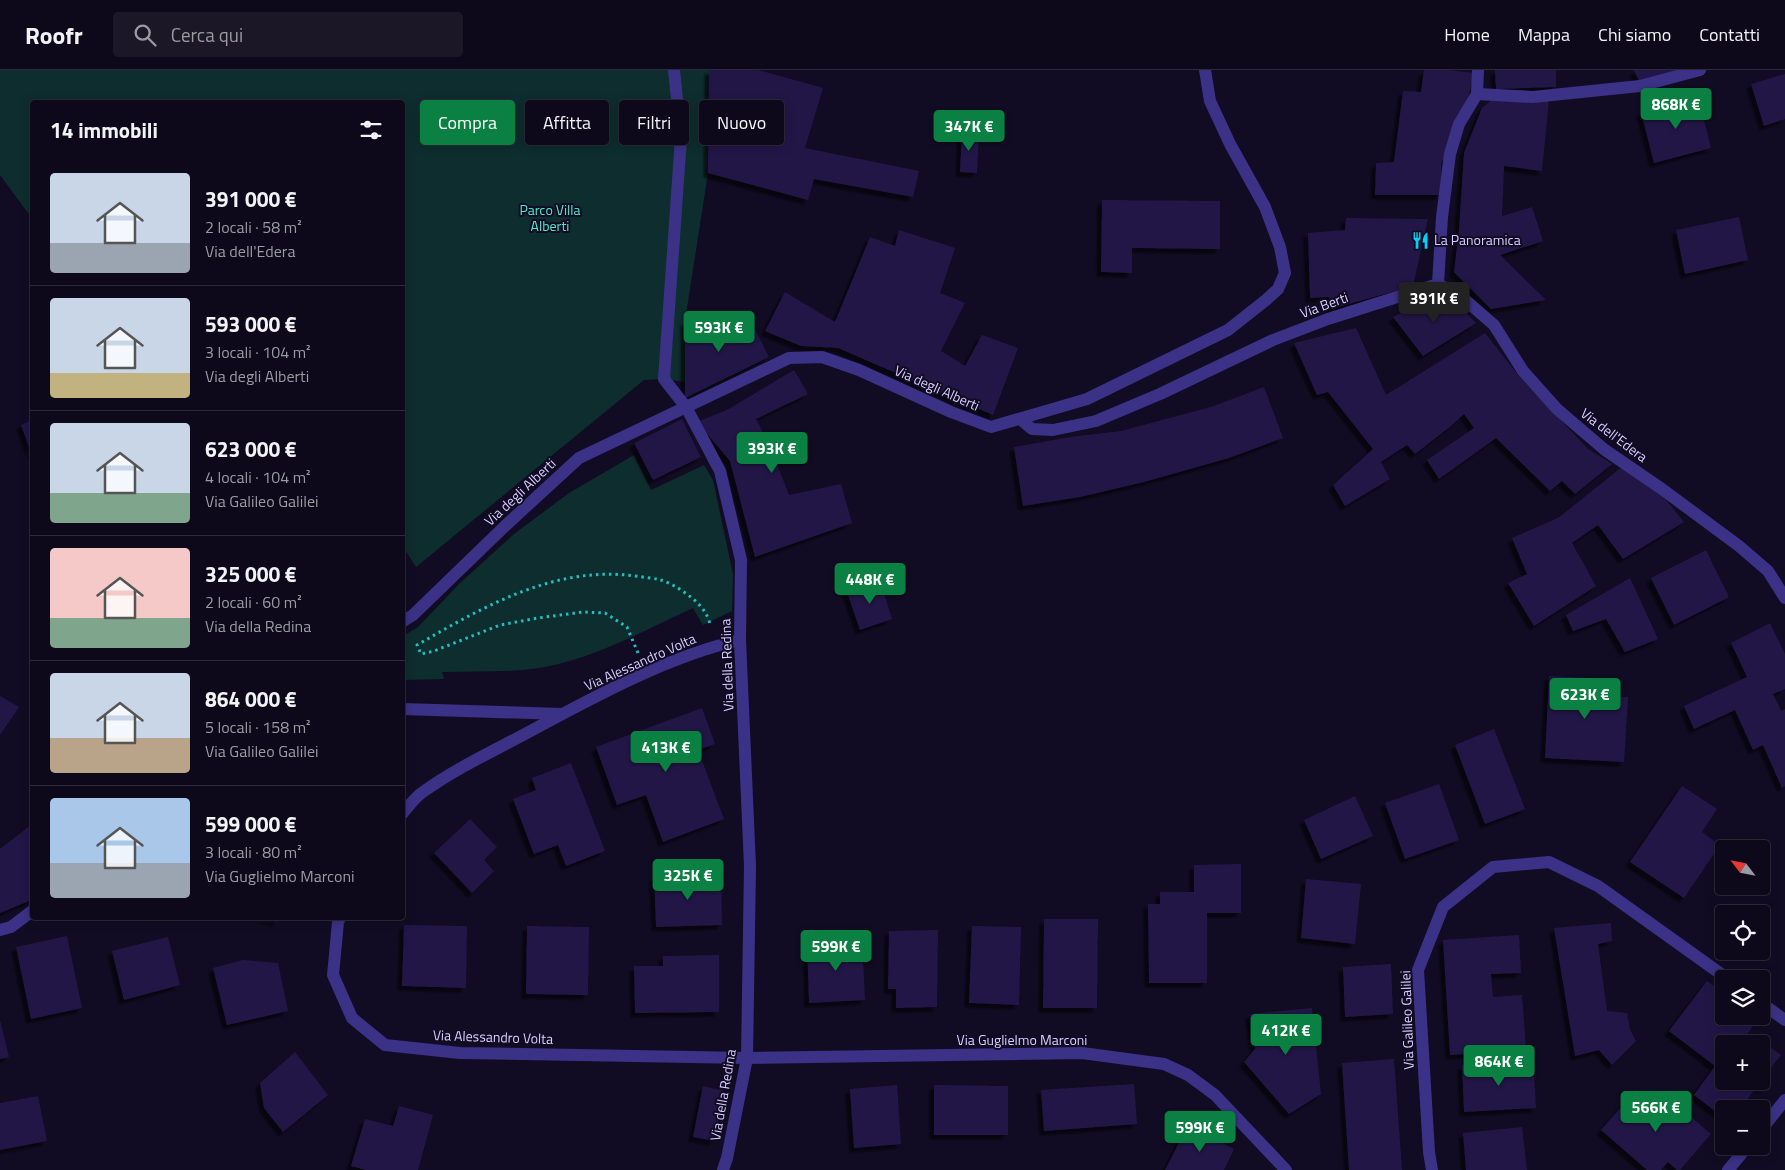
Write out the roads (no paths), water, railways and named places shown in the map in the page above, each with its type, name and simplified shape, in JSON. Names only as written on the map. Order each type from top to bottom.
[{"type":"street","name":"Via della Redina","points":[[674,70],[681,138],[664,379],[686,407],[720,471],[742,560],[740,640],[750,866],[746,1058],[722,1170]]},
{"type":"street","name":"Via degli Alberti","points":[[405,620],[413,615],[579,458],[788,358],[822,357],[859,370],[991,428],[1088,399],[1228,330],[1278,289],[1286,273],[1280,247],[1265,207],[1230,144],[1210,101],[1205,70]]},
{"type":"street","points":[[1438,284],[1442,217],[1450,154],[1459,124],[1476,94],[1478,70]]},
{"type":"street","points":[[1476,94],[1533,97],[1640,86],[1700,70]]},
{"type":"street","name":"Via Berti","points":[[1020,418],[1032,429],[1053,430],[1096,420],[1160,394],[1274,340],[1328,319],[1438,284]]},
{"type":"street","name":"Via dell'Edera","points":[[1438,284],[1463,298],[1494,325],[1523,371],[1557,409],[1605,450],[1739,546],[1768,571],[1785,598]]},
{"type":"street","name":"Via Alessandro Volta","points":[[405,811],[422,792],[465,766],[562,714],[646,673],[710,647],[740,640]]},
{"type":"street","points":[[405,708],[562,714]]},
{"type":"street","name":"Via Galileo Galilei","points":[[1432,1170],[1429,1152],[1418,970],[1443,907],[1493,867],[1549,862],[1598,886],[1715,970]]},
{"type":"street","points":[[0,930],[11,927],[30,913]]},
{"type":"street","name":"Via Alessandro Volta","points":[[339,920],[333,975],[352,1018],[385,1045],[460,1053],[746,1058]]},
{"type":"street","points":[[1770,1009],[1785,1020]]},
{"type":"street","name":"Via Guglielmo Marconi","points":[[746,1058],[1082,1053],[1164,1064],[1188,1075],[1215,1095],[1286,1170]]},
{"type":"street","points":[[1770,1119],[1785,1100]]},
{"type":"street","points":[[1728,1170],[1740,1155]]},
{"type":"place","name":"La Panoramica","points":[[1420,240]]},
{"type":"park label","name":"Parco Villa Alberti","points":[[550,218]]}]
